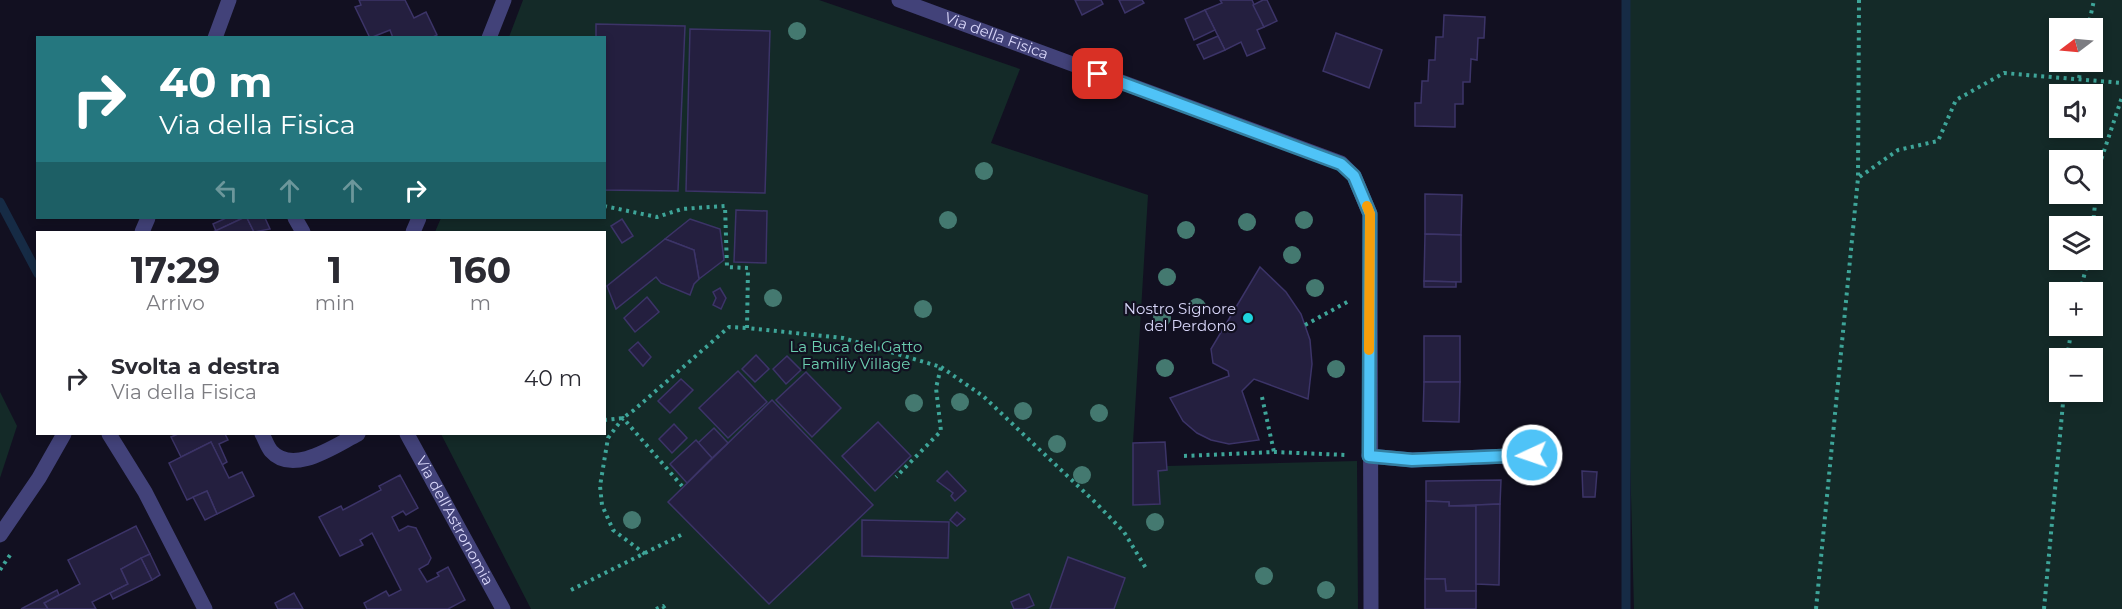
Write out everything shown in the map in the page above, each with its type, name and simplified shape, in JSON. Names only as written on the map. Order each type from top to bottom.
[{"type":"street","points":[[216,36],[229,0]]},
{"type":"street","points":[[490,36],[504,0]]},
{"type":"street","name":"Via della Fisica","points":[[899,0],[1341,164],[1354,176],[1370,214],[1368,291],[1371,609]]},
{"type":"street","points":[[0,535],[39,478],[63,435]]},
{"type":"street","points":[[110,435],[119,448],[205,609]]},
{"type":"street","points":[[263,435],[272,452],[292,461],[304,461],[356,435]]},
{"type":"street","name":"Via dell'Astronomia","points":[[408,435],[503,609]]},
{"type":"street","points":[[1369,456],[1412,460],[1532,455]]},
{"type":"path","points":[[1816,609],[1858,178],[1859,0]]},
{"type":"path","points":[[2090,18],[2094,0]]},
{"type":"path","points":[[2079,78],[2080,72]]},
{"type":"path","points":[[1858,178],[1898,150],[1938,141],[1956,100],[2004,73],[2122,83]]},
{"type":"path","points":[[2094,216],[2099,166],[2122,97]]},
{"type":"path","points":[[606,206],[657,217],[682,209],[725,206],[727,267],[748,268],[747,328]]},
{"type":"path","points":[[1305,325],[1368,291]]},
{"type":"path","points":[[645,554],[613,530],[602,505],[600,486],[608,438],[623,418],[729,327],[843,338],[941,367],[983,396],[1097,504],[1125,532],[1147,570]]},
{"type":"path","points":[[896,477],[941,431],[936,388],[941,367]]},
{"type":"path","points":[[1262,397],[1274,452]]},
{"type":"path","points":[[2044,609],[2063,402]]},
{"type":"path","points":[[606,420],[623,418]]},
{"type":"path","points":[[623,418],[682,486]]},
{"type":"path","points":[[1184,456],[1274,452],[1369,456]]},
{"type":"path","points":[[571,590],[685,532]]},
{"type":"path","points":[[656,609],[663,606],[665,609]]},
{"type":"green space","name":"La Buca del Gatto Familiy Village","points":[[523,0],[819,0],[1020,69],[991,143],[1148,195],[1133,443],[1165,442],[1167,466],[1357,461],[1358,609],[531,609],[442,435],[606,435],[606,231],[435,231],[441,219],[606,219],[606,36],[509,36]]},
{"type":"green space","points":[[1623,0],[2122,0],[2122,609],[1634,609],[1623,191]]},
{"type":"green space","points":[[0,392],[17,426],[0,478]]},
{"type":"building","points":[[359,0],[405,0],[414,18],[426,12],[437,35],[392,36],[390,30],[369,36],[355,7],[361,5]]},
{"type":"building","points":[[1075,0],[1101,0],[1103,4],[1082,15]]},
{"type":"building","points":[[1119,0],[1142,0],[1144,3],[1125,13]]},
{"type":"building","points":[[1220,0],[1252,0],[1264,27],[1257,30],[1265,48],[1247,56],[1241,42],[1225,50],[1205,10],[1222,3]]},
{"type":"building","points":[[1267,0],[1277,21],[1264,27],[1253,5]]},
{"type":"building","points":[[1205,10],[1215,30],[1194,40],[1185,19]]},
{"type":"building","points":[[1444,15],[1485,17],[1484,38],[1478,38],[1477,60],[1471,59],[1470,82],[1463,82],[1463,104],[1455,104],[1455,127],[1415,126],[1415,103],[1421,103],[1422,81],[1428,81],[1429,60],[1435,60],[1436,37],[1443,37]]},
{"type":"building","points":[[596,24],[685,26],[678,191],[606,190],[606,36],[596,36]]},
{"type":"building","points":[[690,29],[770,31],[765,193],[686,191]]},
{"type":"building","points":[[1336,33],[1382,50],[1369,88],[1323,71]]},
{"type":"building","points":[[1218,36],[1225,50],[1204,59],[1197,45]]},
{"type":"building","points":[[1425,194],[1462,195],[1461,235],[1425,234]]},
{"type":"building","points":[[736,210],[767,211],[766,263],[734,262]]},
{"type":"building","points":[[224,219],[241,219],[216,231],[213,224]]},
{"type":"building","points":[[241,219],[248,219],[254,231],[215,231]]},
{"type":"building","points":[[248,219],[265,219],[270,229],[254,231]]},
{"type":"building","points":[[622,219],[633,236],[622,243],[611,226]]},
{"type":"building","points":[[690,219],[720,229],[724,260],[699,279],[694,250],[665,239]]},
{"type":"building","points":[[1425,234],[1461,235],[1461,282],[1424,281]]},
{"type":"building","points":[[665,239],[694,250],[699,279],[694,284],[690,295],[661,283],[656,277],[616,309],[607,286]]},
{"type":"building","points":[[1260,267],[1286,292],[1301,314],[1310,340],[1312,364],[1308,399],[1254,379],[1242,391],[1259,440],[1229,444],[1211,440],[1197,433],[1183,421],[1170,398],[1229,376],[1228,371],[1213,363],[1211,349]]},
{"type":"building","points":[[1424,281],[1456,282],[1456,287],[1424,287]]},
{"type":"building","points":[[720,288],[726,298],[721,309],[713,305],[716,298],[713,292]]},
{"type":"building","points":[[647,297],[659,312],[635,332],[624,318]]},
{"type":"building","points":[[1424,336],[1460,336],[1460,382],[1424,382]]},
{"type":"building","points":[[638,342],[651,357],[643,366],[629,350]]},
{"type":"building","points":[[756,355],[769,369],[755,382],[742,369]]},
{"type":"building","points":[[787,356],[801,370],[786,384],[773,369]]},
{"type":"building","points":[[738,371],[767,402],[728,438],[699,408]]},
{"type":"building","points":[[806,372],[841,408],[812,437],[776,400]]},
{"type":"building","points":[[681,379],[693,390],[670,413],[658,401]]},
{"type":"building","points":[[1424,382],[1460,382],[1459,422],[1423,421]]},
{"type":"building","points":[[772,400],[873,505],[769,604],[668,502]]},
{"type":"building","points":[[878,422],[911,456],[875,491],[842,456]]},
{"type":"building","points":[[674,424],[687,438],[672,453],[659,439]]},
{"type":"building","points":[[714,428],[728,443],[712,458],[698,443]]},
{"type":"building","points":[[176,435],[226,435],[228,440],[219,444],[227,462],[222,465],[211,442],[181,457],[171,437]]},
{"type":"building","points":[[696,440],[712,458],[687,483],[670,464]]},
{"type":"building","points":[[211,442],[229,478],[242,472],[254,496],[217,514],[207,491],[187,500],[169,463]]},
{"type":"building","points":[[1165,442],[1167,470],[1158,471],[1160,504],[1133,505],[1133,443]]},
{"type":"building","points":[[947,471],[966,491],[955,501],[951,496],[953,493],[937,481]]},
{"type":"building","points":[[1582,471],[1597,472],[1595,497],[1583,497]]},
{"type":"building","points":[[400,475],[418,508],[406,515],[403,511],[392,517],[399,531],[408,526],[416,528],[431,558],[428,564],[419,569],[427,582],[439,576],[437,573],[448,567],[465,600],[448,609],[367,609],[364,603],[386,591],[389,596],[401,590],[372,533],[360,540],[363,545],[340,556],[319,517],[341,506],[343,510],[381,490],[379,486]]},
{"type":"building","points":[[1501,480],[1500,504],[1449,506],[1449,502],[1426,501],[1426,481]]},
{"type":"building","points":[[207,491],[217,514],[205,520],[193,497]]},
{"type":"building","points":[[1426,501],[1449,502],[1449,506],[1476,506],[1476,591],[1446,591],[1445,579],[1425,579]]},
{"type":"building","points":[[1500,504],[1499,585],[1476,584],[1476,505]]},
{"type":"building","points":[[957,512],[965,519],[957,526],[950,520]]},
{"type":"building","points":[[862,520],[949,522],[948,558],[862,556]]},
{"type":"building","points":[[136,526],[150,554],[121,569],[128,584],[92,602],[96,609],[48,609],[44,603],[80,584],[68,560]]},
{"type":"building","points":[[150,554],[160,575],[152,580],[141,558]]},
{"type":"building","points":[[1068,557],[1125,578],[1114,609],[1050,609]]},
{"type":"building","points":[[141,558],[152,580],[113,599],[110,593],[128,584],[121,569]]},
{"type":"building","points":[[1425,579],[1445,579],[1446,591],[1476,591],[1476,609],[1425,609]]},
{"type":"building","points":[[57,590],[59,595],[44,603],[48,609],[21,609]]},
{"type":"building","points":[[294,593],[303,609],[278,609],[275,603]]},
{"type":"building","points":[[1029,594],[1034,605],[1025,609],[1014,609],[1011,602]]},
{"type":"waterway","points":[[1626,0],[1626,609]]},
{"type":"waterway","points":[[0,202],[36,270]]},
{"type":"slow traffic","points":[[1367,206],[1370,214],[1369,350]]},
{"type":"place","name":"Nostro Signore del Perdono","points":[[1248,318]]},
{"type":"route","points":[[1098,74],[1341,164],[1354,176],[1370,214],[1369,456],[1412,460],[1532,455]]}]
